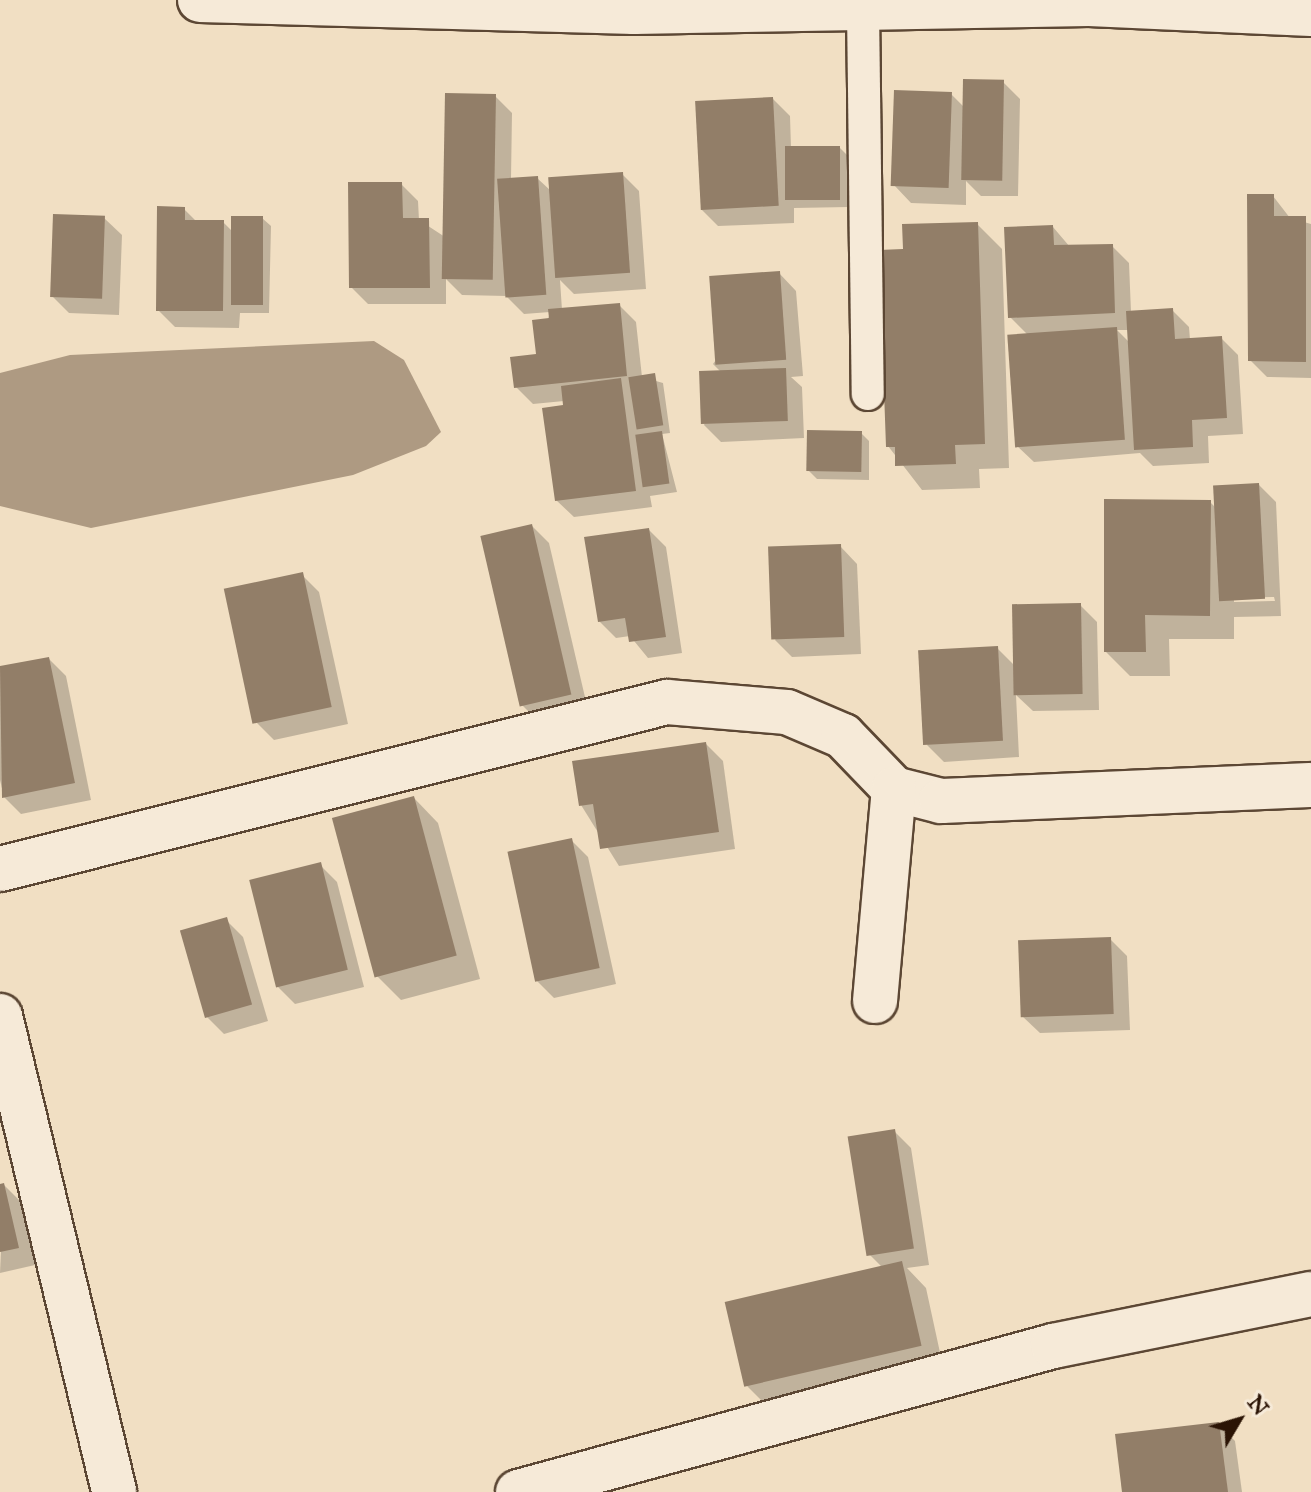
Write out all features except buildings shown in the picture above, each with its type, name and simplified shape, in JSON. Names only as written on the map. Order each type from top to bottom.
[{"type":"street","points":[[200,0],[634,12],[1089,4],[1311,14]]},
{"type":"street","points":[[0,869],[667,702],[787,712],[843,736],[894,789],[941,801],[1311,785]]},
{"type":"street","points":[[875,1001],[894,789]]},
{"type":"street","points":[[0,1016],[114,1492]]},
{"type":"street","points":[[518,1492],[1053,1346],[1311,1294]]},
{"type":"lane","points":[[863,8],[868,394]]},
{"type":"shaded area","points":[[374,341],[404,360],[441,432],[426,446],[353,475],[91,528],[0,506],[0,373],[70,355]]}]
